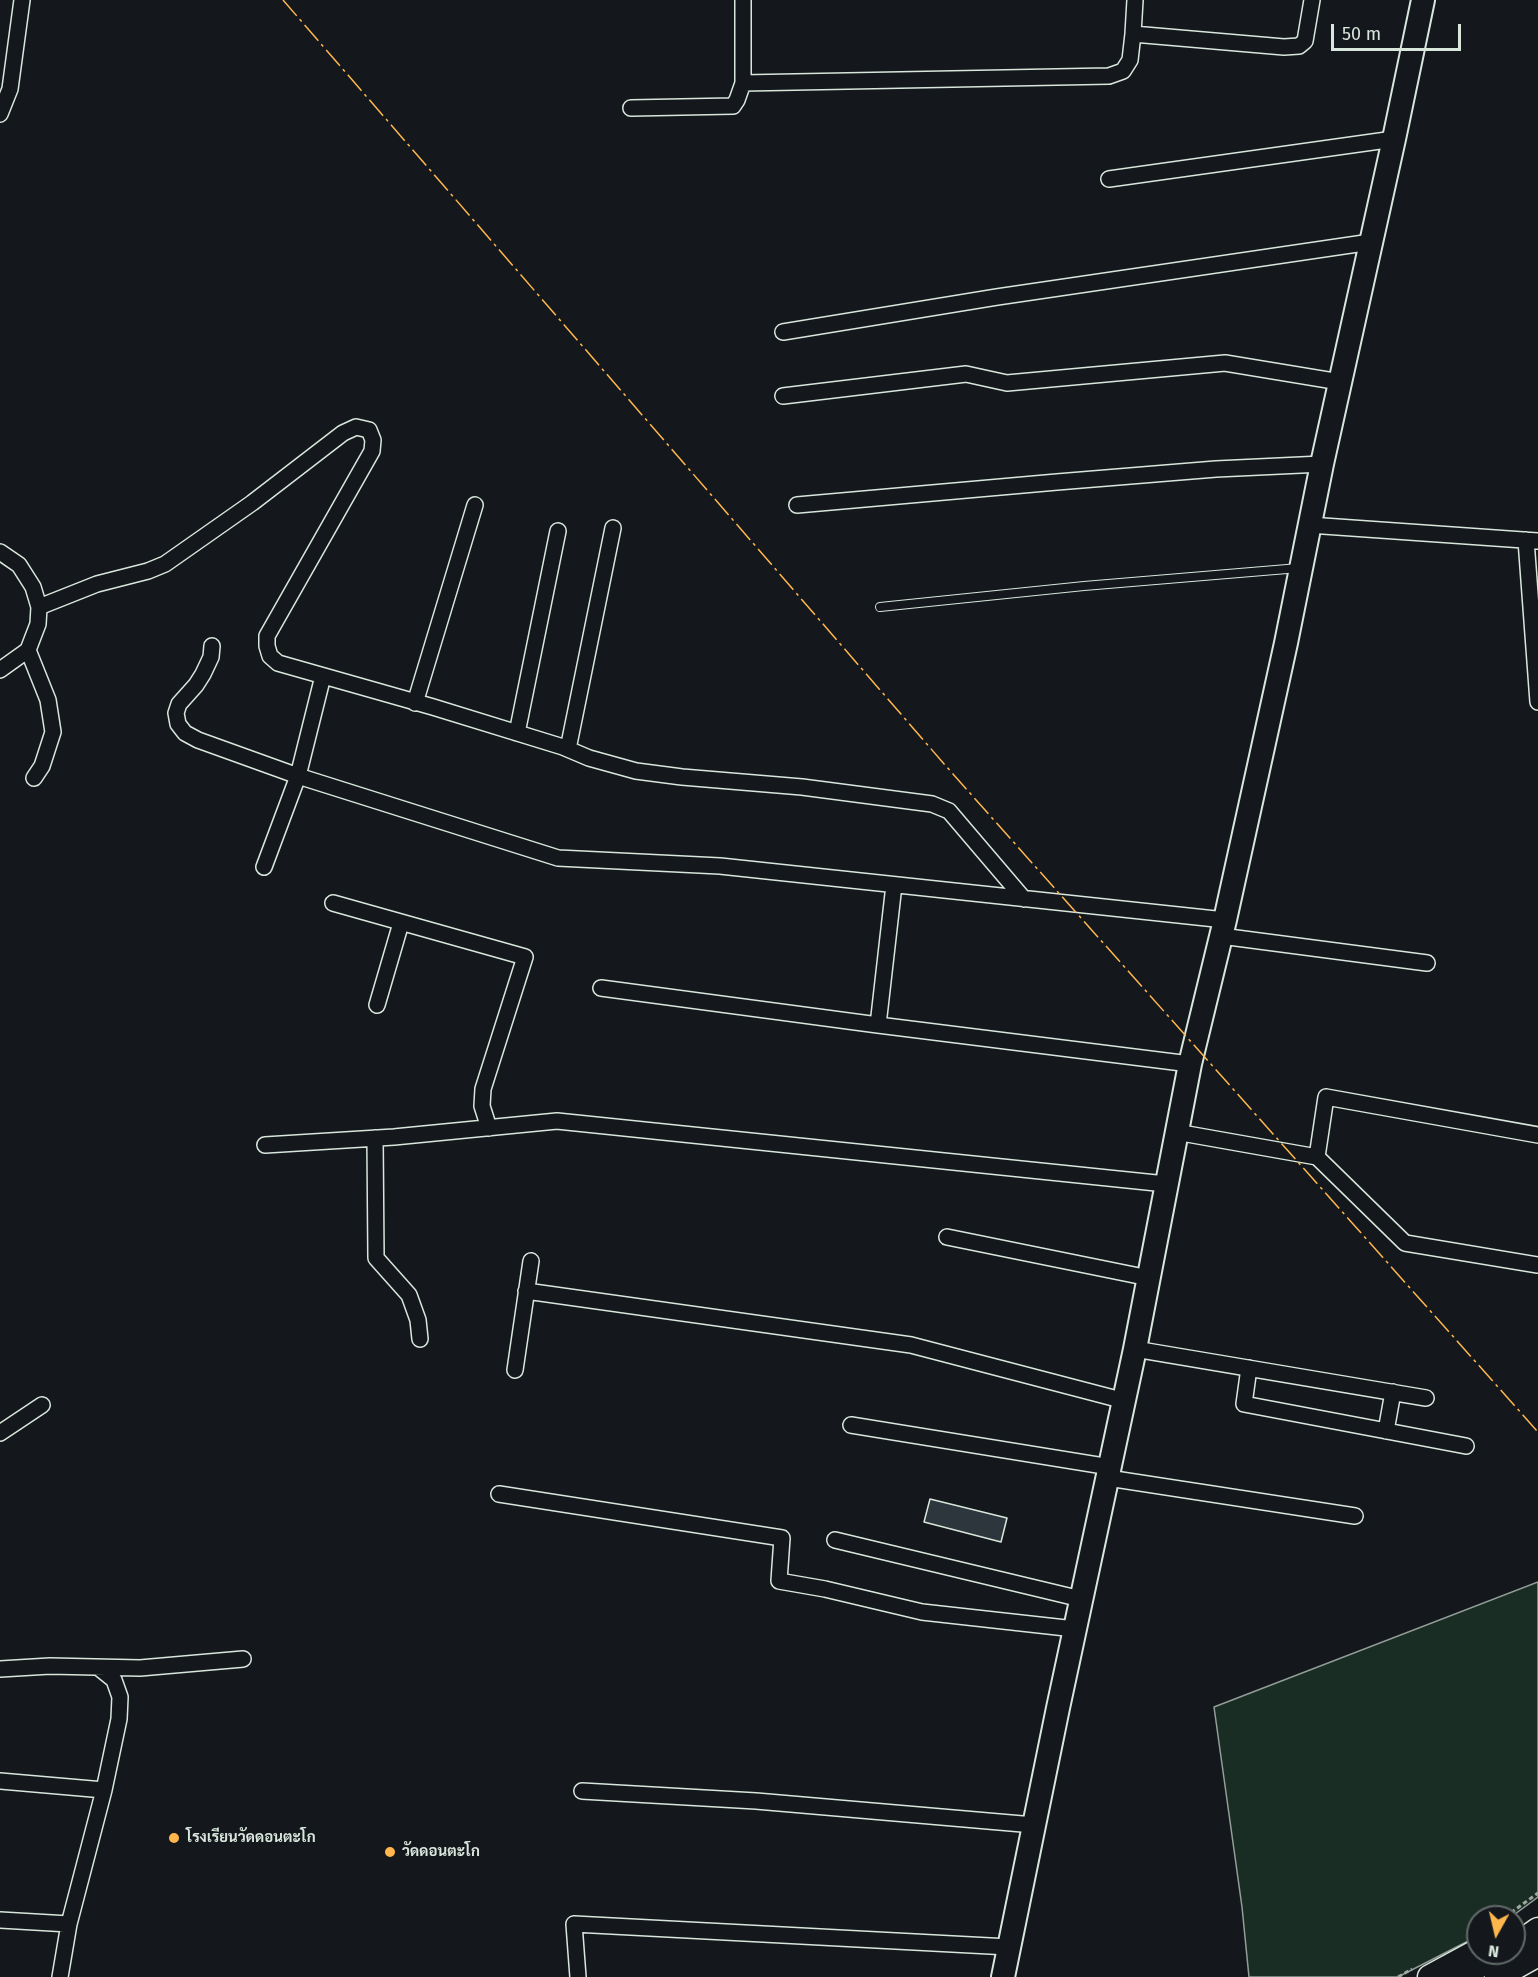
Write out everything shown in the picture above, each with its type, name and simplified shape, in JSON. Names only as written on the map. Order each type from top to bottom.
[{"type":"main road","points":[[1526,1955],[1538,1930]]},
{"type":"main road","points":[[1430,1977],[1466,1958]]},
{"type":"main road","points":[[1457,1977],[1506,1965]]},
{"type":"main road","points":[[1497,1977],[1516,1965]]},
{"type":"street","points":[[0,114],[10,89],[22,0]]},
{"type":"street","points":[[631,108],[732,106],[737,100],[742,83],[743,0]]},
{"type":"street","points":[[742,83],[1109,76],[1123,70],[1130,60],[1135,0]]},
{"type":"street","points":[[1133,34],[1284,47],[1299,46],[1305,41],[1308,31],[1312,0]]},
{"type":"street","points":[[1003,1977],[1125,1401],[1190,1064],[1223,928],[1423,0]]},
{"type":"street","points":[[1109,179],[1394,139]]},
{"type":"street","points":[[783,332],[1371,242]]},
{"type":"street","points":[[783,396],[966,374],[1007,383],[1225,363],[1340,382]]},
{"type":"street","points":[[39,607],[97,584],[148,571],[165,564],[252,503],[343,433],[356,427],[369,430],[373,440],[372,452],[267,636],[270,656],[278,663],[433,707],[568,750],[589,759],[636,771],[802,787],[932,804],[949,810],[1024,899]]},
{"type":"street","points":[[797,505],[1170,473],[1322,464]]},
{"type":"street","points":[[415,703],[475,505]]},
{"type":"street","points":[[1309,525],[1532,540],[1538,702]]},
{"type":"street","points":[[568,750],[613,528]]},
{"type":"street","points":[[517,733],[558,531]]},
{"type":"street","points":[[0,552],[19,565],[33,587],[39,607],[38,624],[28,650],[0,670]]},
{"type":"street","points":[[212,646],[211,657],[203,674],[179,704],[176,714],[178,724],[185,733],[198,740],[298,776],[558,858],[720,866],[1024,899],[1223,928],[1427,963]]},
{"type":"street","points":[[28,650],[48,700],[52,732],[42,766],[34,778]]},
{"type":"street","points":[[264,867],[298,776],[323,676]]},
{"type":"street","points":[[878,1025],[894,885]]},
{"type":"street","points":[[333,903],[525,957],[483,1089],[482,1106],[489,1128]]},
{"type":"street","points":[[377,1005],[401,923]]},
{"type":"street","points":[[601,988],[1190,1064]]},
{"type":"street","points":[[1317,1157],[1326,1097],[1538,1135]]},
{"type":"street","points":[[265,1145],[375,1138],[557,1121],[1166,1184]]},
{"type":"street","points":[[1176,1132],[1317,1157],[1405,1243],[1538,1265]]},
{"type":"street","points":[[375,1138],[376,1258],[409,1295],[418,1320],[420,1340]]},
{"type":"street","points":[[947,1237],[1149,1278]]},
{"type":"street","points":[[514,1370],[531,1261]]},
{"type":"street","points":[[526,1291],[911,1345],[1125,1401]]},
{"type":"street","points":[[1135,1349],[1426,1398]]},
{"type":"street","points":[[1249,1368],[1244,1404],[1466,1446]]},
{"type":"street","points":[[1386,1431],[1393,1392]]},
{"type":"street","points":[[0,1433],[42,1405]]},
{"type":"street","points":[[851,1425],[1355,1516]]},
{"type":"street","points":[[499,1494],[782,1538],[779,1581],[825,1589],[922,1612],[1075,1629]]},
{"type":"street","points":[[835,1540],[1082,1599]]},
{"type":"street","points":[[0,1669],[50,1666],[140,1668],[243,1659]]},
{"type":"street","points":[[60,1977],[69,1924],[104,1790],[119,1719],[120,1697],[114,1680],[99,1668]]},
{"type":"street","points":[[0,1781],[104,1790]]},
{"type":"street","points":[[582,1791],[756,1801],[1034,1825]]},
{"type":"street","points":[[0,1920],[69,1924]]},
{"type":"street","points":[[578,1977],[574,1924],[1009,1947]]},
{"type":"lane","points":[[880,607],[1084,586],[1300,568]]},
{"type":"path","points":[[1522,1905],[1538,1893]]},
{"type":"green space","points":[[1538,1582],[1538,1897],[1526,1906],[1466,1905],[1466,1942],[1398,1977],[1249,1977],[1242,1907],[1214,1707]]},
{"type":"building","points":[[930,1499],[1007,1518],[1001,1542],[924,1522]]},
{"type":"power","points":[[283,0],[945,765],[1538,1432]]},
{"type":"place","name":"โรงเรียนวัดดอนตะโก","points":[[174,1838]]},
{"type":"place","name":"วัดดอนตะโก","points":[[390,1852]]}]
